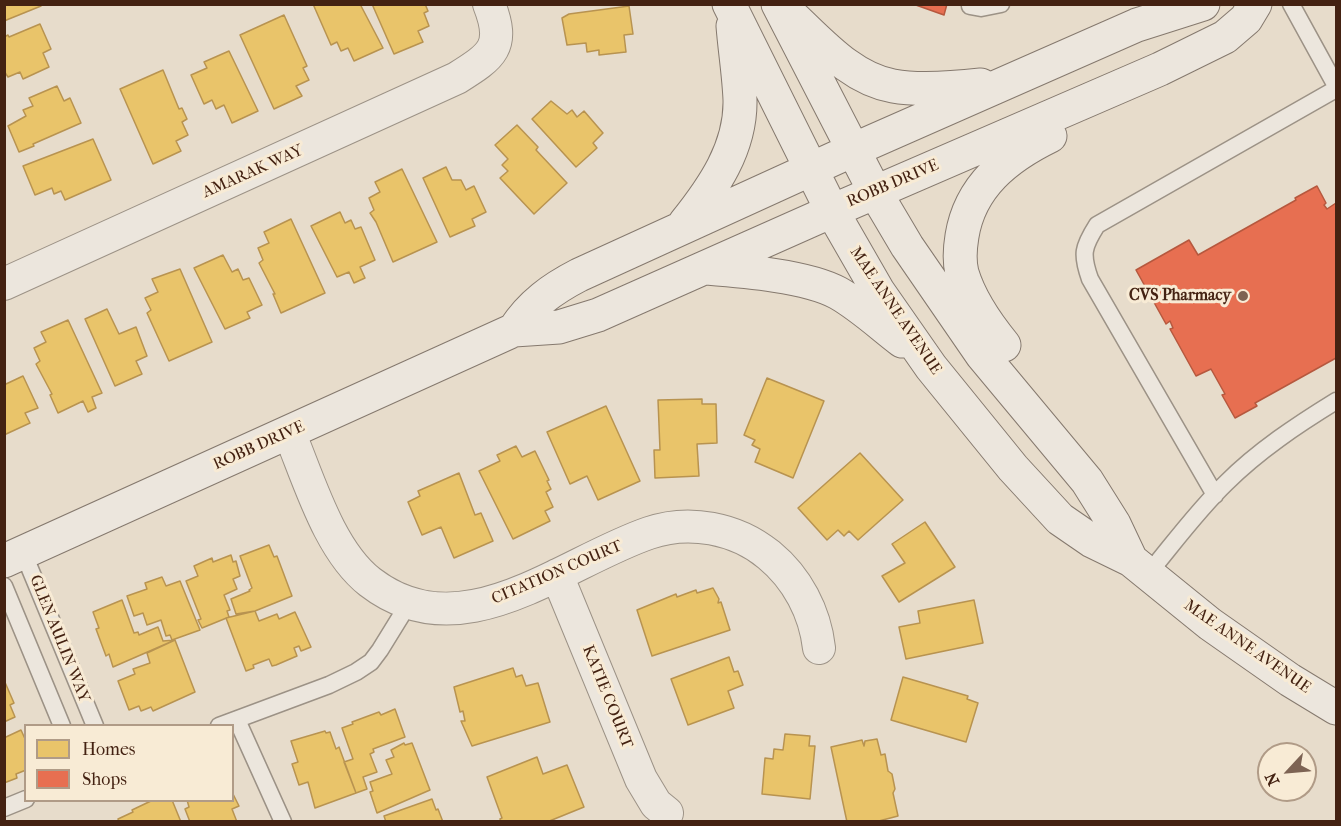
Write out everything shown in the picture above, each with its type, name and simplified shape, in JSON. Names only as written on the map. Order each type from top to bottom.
[{"type":"main road","points":[[778,4],[841,60],[874,81],[904,88],[1003,84]]},
{"type":"main road","name":"MAE ANNE AVENUE","points":[[778,4],[875,192],[928,278],[982,355],[1071,459],[1102,504],[1140,567]]},
{"type":"main road","name":"ROBB DRIVE","points":[[14,557],[514,330],[559,327],[598,315],[1160,69],[1214,43],[1241,24],[1255,4]]},
{"type":"main road","name":"ROBB DRIVE","points":[[514,330],[536,302],[564,283],[810,169],[1137,25],[1187,6]]},
{"type":"main road","points":[[681,228],[720,176],[734,142],[740,100],[730,9]]},
{"type":"main road","name":"MAE ANNE AVENUE","points":[[730,9],[832,211],[878,291],[924,358],[995,447],[1060,519],[1092,541],[1140,567],[1246,650],[1336,708]]},
{"type":"main road","points":[[1071,459],[1040,392],[977,309],[962,271],[961,242],[968,212],[985,182],[1017,154],[1085,115],[1106,92]]},
{"type":"main road","points":[[704,268],[744,271],[811,282],[838,293],[924,358]]},
{"type":"street","name":"AMARAK WAY","points":[[8,274],[409,102],[472,68],[494,48],[498,34],[489,4]]},
{"type":"street","name":"CITATION COURT","points":[[289,432],[342,552],[350,563],[372,583],[409,603],[437,610],[469,608],[493,602],[648,533],[689,527],[730,533],[765,552],[786,570],[811,611],[816,624],[819,648]]},
{"type":"street","name":"KATIE COURT","points":[[557,575],[641,779],[656,804],[667,813]]},
{"type":"lane","points":[[970,6],[981,8],[1000,4]]},
{"type":"lane","points":[[1215,495],[1090,279],[1083,260],[1088,239],[1098,225],[1336,88],[1291,4]]},
{"type":"lane","points":[[1140,567],[1225,483],[1267,447],[1301,422],[1336,401]]},
{"type":"lane","name":"GLEN AULIN WAY","points":[[14,557],[94,724]]},
{"type":"lane","name":"GLEN AULIN WAY","points":[[4,586],[61,724]]},
{"type":"lane","points":[[225,724],[329,685],[371,662],[409,603]]},
{"type":"lane","points":[[237,720],[283,822]]},
{"type":"lane","points":[[4,808],[24,800]]},
{"type":"building: Homes","points":[[4,4],[40,4],[41,6],[4,21]]},
{"type":"building: Homes","points":[[313,4],[360,4],[383,48],[354,61],[348,48],[341,51],[337,42],[331,45]]},
{"type":"building: Homes","points":[[372,4],[425,4],[428,11],[424,13],[429,26],[418,31],[423,42],[394,54]]},
{"type":"building: Homes","points":[[629,6],[633,34],[624,35],[626,52],[599,55],[599,50],[587,52],[586,43],[567,45],[562,18],[569,14]]},
{"type":"building: Homes","points":[[284,15],[307,66],[303,68],[309,80],[296,86],[302,96],[274,109],[240,35]]},
{"type":"building: Homes","points":[[40,24],[51,49],[43,53],[49,67],[23,79],[20,72],[8,77],[4,71],[4,37]]},
{"type":"building: Homes","points":[[229,51],[258,111],[232,123],[224,105],[216,109],[212,100],[204,104],[191,75],[207,68],[204,62]]},
{"type":"building: Homes","points":[[163,70],[179,109],[182,108],[187,119],[182,122],[188,135],[176,141],[181,151],[153,164],[120,89]]},
{"type":"building: Homes","points":[[57,86],[64,101],[70,98],[81,123],[19,152],[8,126],[26,116],[23,110],[33,106],[29,98]]},
{"type":"building: Homes","points":[[551,101],[567,114],[572,110],[577,117],[584,111],[603,133],[593,143],[597,148],[576,167],[532,119]]},
{"type":"building: Homes","points":[[517,125],[538,147],[536,150],[567,183],[534,214],[500,178],[508,171],[502,165],[508,159],[495,145]]},
{"type":"building: Homes","points":[[93,139],[111,180],[65,200],[61,191],[54,194],[52,188],[35,195],[23,166]]},
{"type":"building: Homes","points":[[446,167],[452,180],[461,180],[466,190],[474,186],[486,212],[472,219],[475,226],[450,237],[423,178]]},
{"type":"building: Homes","points":[[402,169],[437,242],[393,262],[370,213],[374,210],[369,198],[380,192],[375,182]]},
{"type":"building: Homes","points":[[340,212],[345,223],[351,220],[355,229],[361,227],[375,260],[360,267],[365,278],[354,283],[349,272],[337,277],[311,226]]},
{"type":"building: Homes","points":[[291,219],[325,293],[281,313],[273,294],[275,294],[259,263],[263,260],[258,248],[269,243],[264,232]]},
{"type":"building: Homes","points":[[223,255],[232,272],[238,269],[243,280],[249,278],[262,305],[247,312],[250,318],[225,329],[194,268]]},
{"type":"building: Homes","points":[[180,269],[212,342],[169,361],[147,313],[151,310],[145,298],[158,292],[152,279]]},
{"type":"building: Homes","points":[[107,309],[119,334],[136,327],[147,356],[136,361],[142,374],[115,386],[85,319]]},
{"type":"building: Homes","points":[[68,320],[102,393],[92,397],[96,408],[88,412],[83,401],[58,413],[50,395],[52,394],[36,364],[40,361],[34,348],[46,342],[41,332]]},
{"type":"building: Homes","points":[[23,376],[38,408],[25,413],[30,423],[4,435],[4,381],[6,384]]},
{"type":"building: Homes","points":[[767,378],[824,401],[793,478],[755,462],[760,449],[752,445],[755,440],[744,435]]},
{"type":"building: Homes","points":[[702,399],[702,404],[716,404],[717,443],[697,444],[699,476],[655,478],[654,450],[660,450],[658,400]]},
{"type":"building: Homes","points":[[606,406],[640,481],[598,500],[587,476],[570,484],[547,432]]},
{"type":"building: Homes","points":[[516,446],[522,457],[535,451],[549,480],[547,481],[551,489],[546,492],[553,507],[545,511],[550,521],[513,539],[479,471],[500,461],[497,455]]},
{"type":"building: Homes","points":[[860,453],[903,500],[858,540],[849,531],[844,536],[838,530],[827,540],[798,508]]},
{"type":"building: Homes","points":[[459,473],[475,515],[481,513],[493,541],[454,558],[441,527],[422,535],[408,502],[420,496],[418,491]]},
{"type":"building: Homes","points":[[925,522],[955,567],[899,602],[882,576],[905,563],[892,544]]},
{"type":"building: Homes","points":[[269,545],[274,557],[277,556],[292,596],[255,611],[236,614],[231,599],[252,588],[240,556]]},
{"type":"building: Homes","points":[[231,555],[233,562],[236,561],[240,576],[233,579],[237,589],[224,595],[230,610],[227,611],[229,617],[202,628],[198,620],[201,619],[186,581],[198,576],[194,566],[212,558],[213,562]]},
{"type":"building: Homes","points":[[162,577],[166,586],[180,581],[200,630],[172,640],[170,635],[166,636],[161,620],[147,625],[143,613],[134,616],[127,596],[147,589],[145,583]]},
{"type":"building: Homes","points":[[713,588],[719,599],[718,603],[721,602],[730,630],[652,656],[637,610],[676,594],[677,597],[696,590],[697,593]]},
{"type":"building: Homes","points":[[122,600],[134,633],[138,632],[139,635],[158,627],[163,641],[175,640],[113,667],[109,654],[106,656],[96,629],[99,628],[93,612]]},
{"type":"building: Homes","points":[[974,600],[983,643],[906,659],[899,627],[920,623],[918,611]]},
{"type":"building: Homes","points":[[255,611],[259,621],[277,614],[279,619],[295,612],[311,647],[301,651],[299,646],[294,648],[297,656],[272,666],[269,659],[253,665],[254,668],[246,671],[226,618]]},
{"type":"building: Homes","points":[[175,640],[195,692],[153,711],[151,707],[141,711],[139,706],[129,710],[118,681],[135,674],[133,669],[150,663],[147,653]]},
{"type":"building: Homes","points":[[729,657],[734,672],[738,671],[743,685],[728,691],[734,708],[688,725],[671,679]]},
{"type":"building: Homes","points":[[513,668],[516,677],[522,675],[526,686],[538,683],[550,722],[472,746],[461,721],[465,721],[463,711],[460,712],[454,687]]},
{"type":"building: Homes","points":[[903,677],[968,696],[967,699],[978,703],[966,742],[891,720]]},
{"type":"building: Homes","points":[[4,680],[14,703],[10,705],[15,717],[4,722]]},
{"type":"building: Homes","points":[[395,709],[405,737],[373,749],[374,752],[370,754],[377,772],[363,777],[367,789],[356,793],[344,762],[353,759],[342,728],[379,712],[381,715]]},
{"type":"building: Homes","points":[[21,730],[24,737],[24,771],[16,774],[17,778],[4,783],[4,735],[6,737]]},
{"type":"building: Homes","points":[[325,731],[330,732],[336,749],[339,747],[356,793],[315,808],[308,782],[299,785],[292,764],[298,762],[291,741]]},
{"type":"building: Homes","points":[[785,734],[810,736],[809,746],[815,746],[810,799],[762,794],[765,758],[773,759],[774,749],[783,750]]},
{"type":"building: Homes","points":[[877,739],[881,755],[885,754],[888,771],[892,774],[898,816],[875,822],[847,822],[831,747],[862,740],[864,746],[865,741]]},
{"type":"building: Homes","points":[[404,743],[405,745],[412,743],[430,790],[377,813],[370,792],[373,791],[370,782],[392,774],[386,760],[394,757],[391,750]]},
{"type":"building: Homes","points":[[537,757],[543,774],[567,765],[584,807],[547,822],[501,822],[502,818],[487,777]]},
{"type":"building: Homes","points":[[234,796],[239,806],[232,809],[237,822],[190,822],[185,809],[189,807],[188,802],[234,802]]},
{"type":"building: Homes","points":[[432,799],[443,822],[386,822],[384,816]]},
{"type":"building: Homes","points":[[149,802],[173,802],[181,822],[119,822],[118,819],[133,812],[132,810]]},
{"type":"building: Shops","points":[[913,4],[947,4],[944,15]]},
{"type":"building: Shops","name":"CVS Pharmacy","points":[[1317,186],[1327,209],[1336,203],[1336,358],[1255,403],[1257,406],[1235,418],[1211,369],[1196,376],[1170,329],[1173,328],[1170,321],[1166,324],[1136,270],[1189,240],[1198,255]]},
{"type":"place","name":"CVS Pharmacy","points":[[1243,296]]}]
